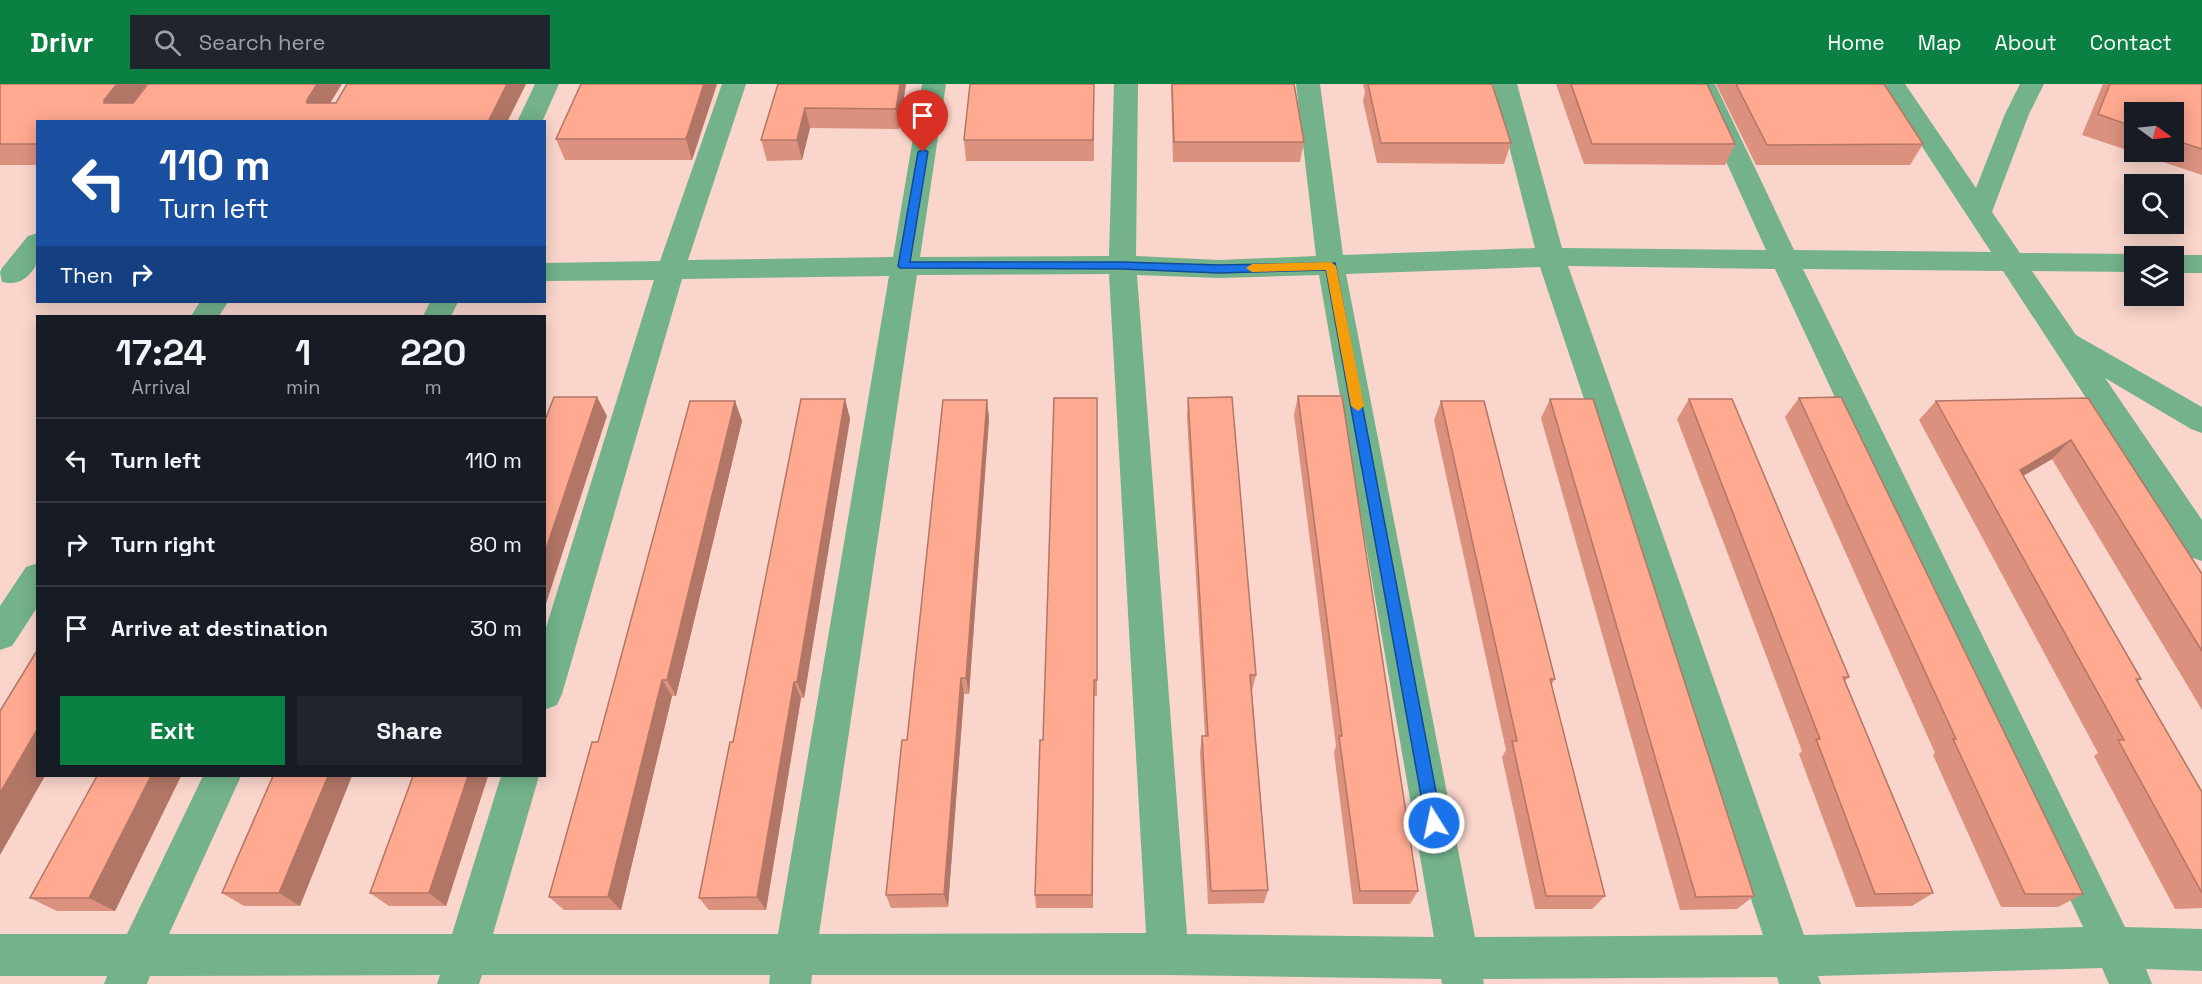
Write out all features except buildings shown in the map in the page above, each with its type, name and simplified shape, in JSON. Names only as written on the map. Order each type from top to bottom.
[{"type":"street","points":[[530,120],[547,84]]},
{"type":"street","points":[[546,687],[671,269],[734,84]]},
{"type":"street","points":[[792,968],[934,84]]},
{"type":"street","points":[[1126,84],[1122,266],[1168,954]]},
{"type":"street","points":[[1308,84],[1331,266],[1383,540],[1460,971]]},
{"type":"street","points":[[1504,84],[1551,257],[1796,970]]},
{"type":"street","points":[[1703,84],[1784,259],[2131,984]]},
{"type":"street","points":[[1893,84],[2202,547]]},
{"type":"street","points":[[1979,213],[2017,114],[2032,84]]},
{"type":"street","points":[[16,275],[36,245]]},
{"type":"street","points":[[546,272],[904,266],[1122,266],[1219,269],[1551,257],[2124,263]]},
{"type":"street","points":[[2184,264],[2202,264]]},
{"type":"street","points":[[2062,339],[2202,421]]},
{"type":"street","points":[[0,635],[36,580]]},
{"type":"street","points":[[132,969],[222,777]]},
{"type":"street","points":[[463,969],[520,777]]},
{"type":"street","points":[[0,955],[132,969],[463,969],[792,968],[1168,954],[1460,971],[1796,970],[2114,947],[2202,950]]},
{"type":"slow traffic","points":[[1252,268],[1331,266],[1358,406]]},
{"type":"route","points":[[923,152],[904,266],[1122,266],[1219,269],[1331,266],[1434,823]]}]
